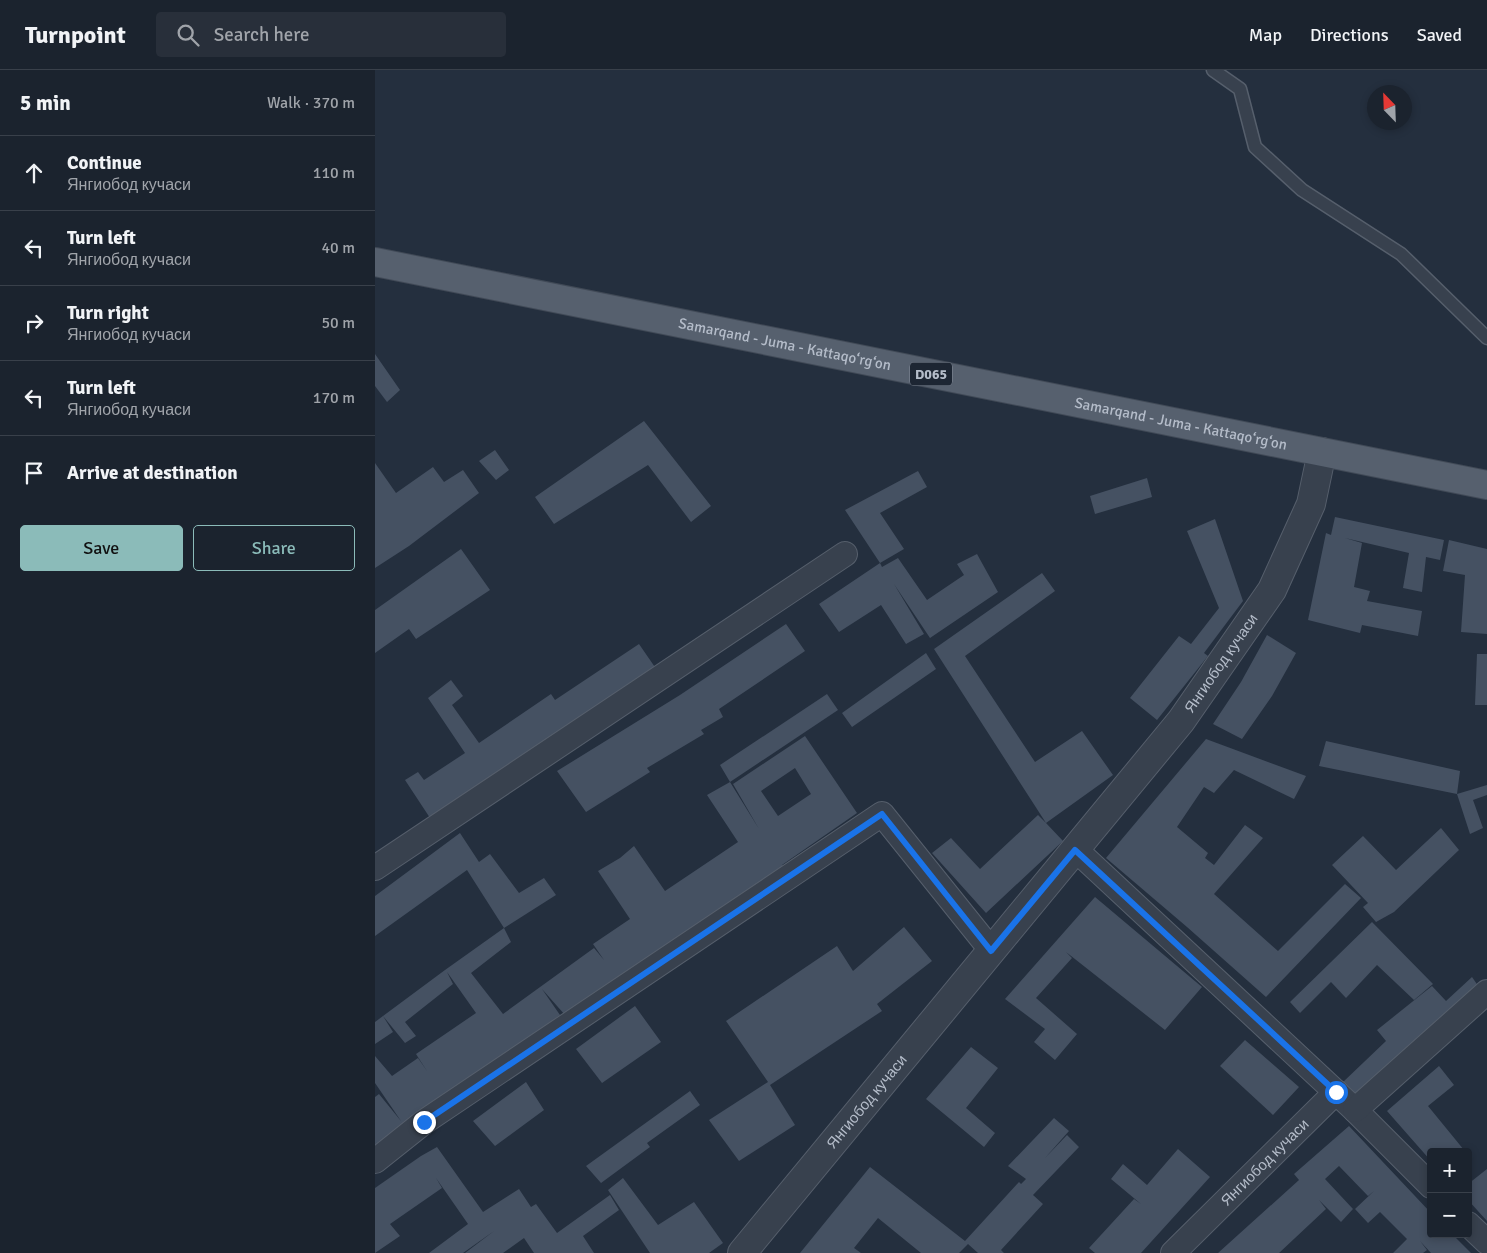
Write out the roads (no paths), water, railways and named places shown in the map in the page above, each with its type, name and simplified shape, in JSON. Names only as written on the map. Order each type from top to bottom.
[{"type":"main road","name":"Samarqand - Juma - Kattaqo‘rg‘on","points":[[375,262],[1487,485]]},
{"type":"street","name":"Янгиобод кучаси","points":[[742,1253],[1181,721],[1272,590],[1311,504],[1322,452]]},
{"type":"street","points":[[375,868],[845,554]]},
{"type":"street","points":[[375,1161],[424,1122],[882,814],[991,951]]},
{"type":"street","points":[[1075,850],[1336,1092],[1427,1182]]},
{"type":"street","points":[[1355,1110],[1487,992]]},
{"type":"street","name":"Янгиобод кучаси","points":[[1173,1253],[1336,1092]]},
{"type":"street","points":[[1472,1228],[1487,1242]]},
{"type":"lane","points":[[1213,70],[1240,88],[1255,147],[1302,190],[1401,254],[1487,338]]}]
